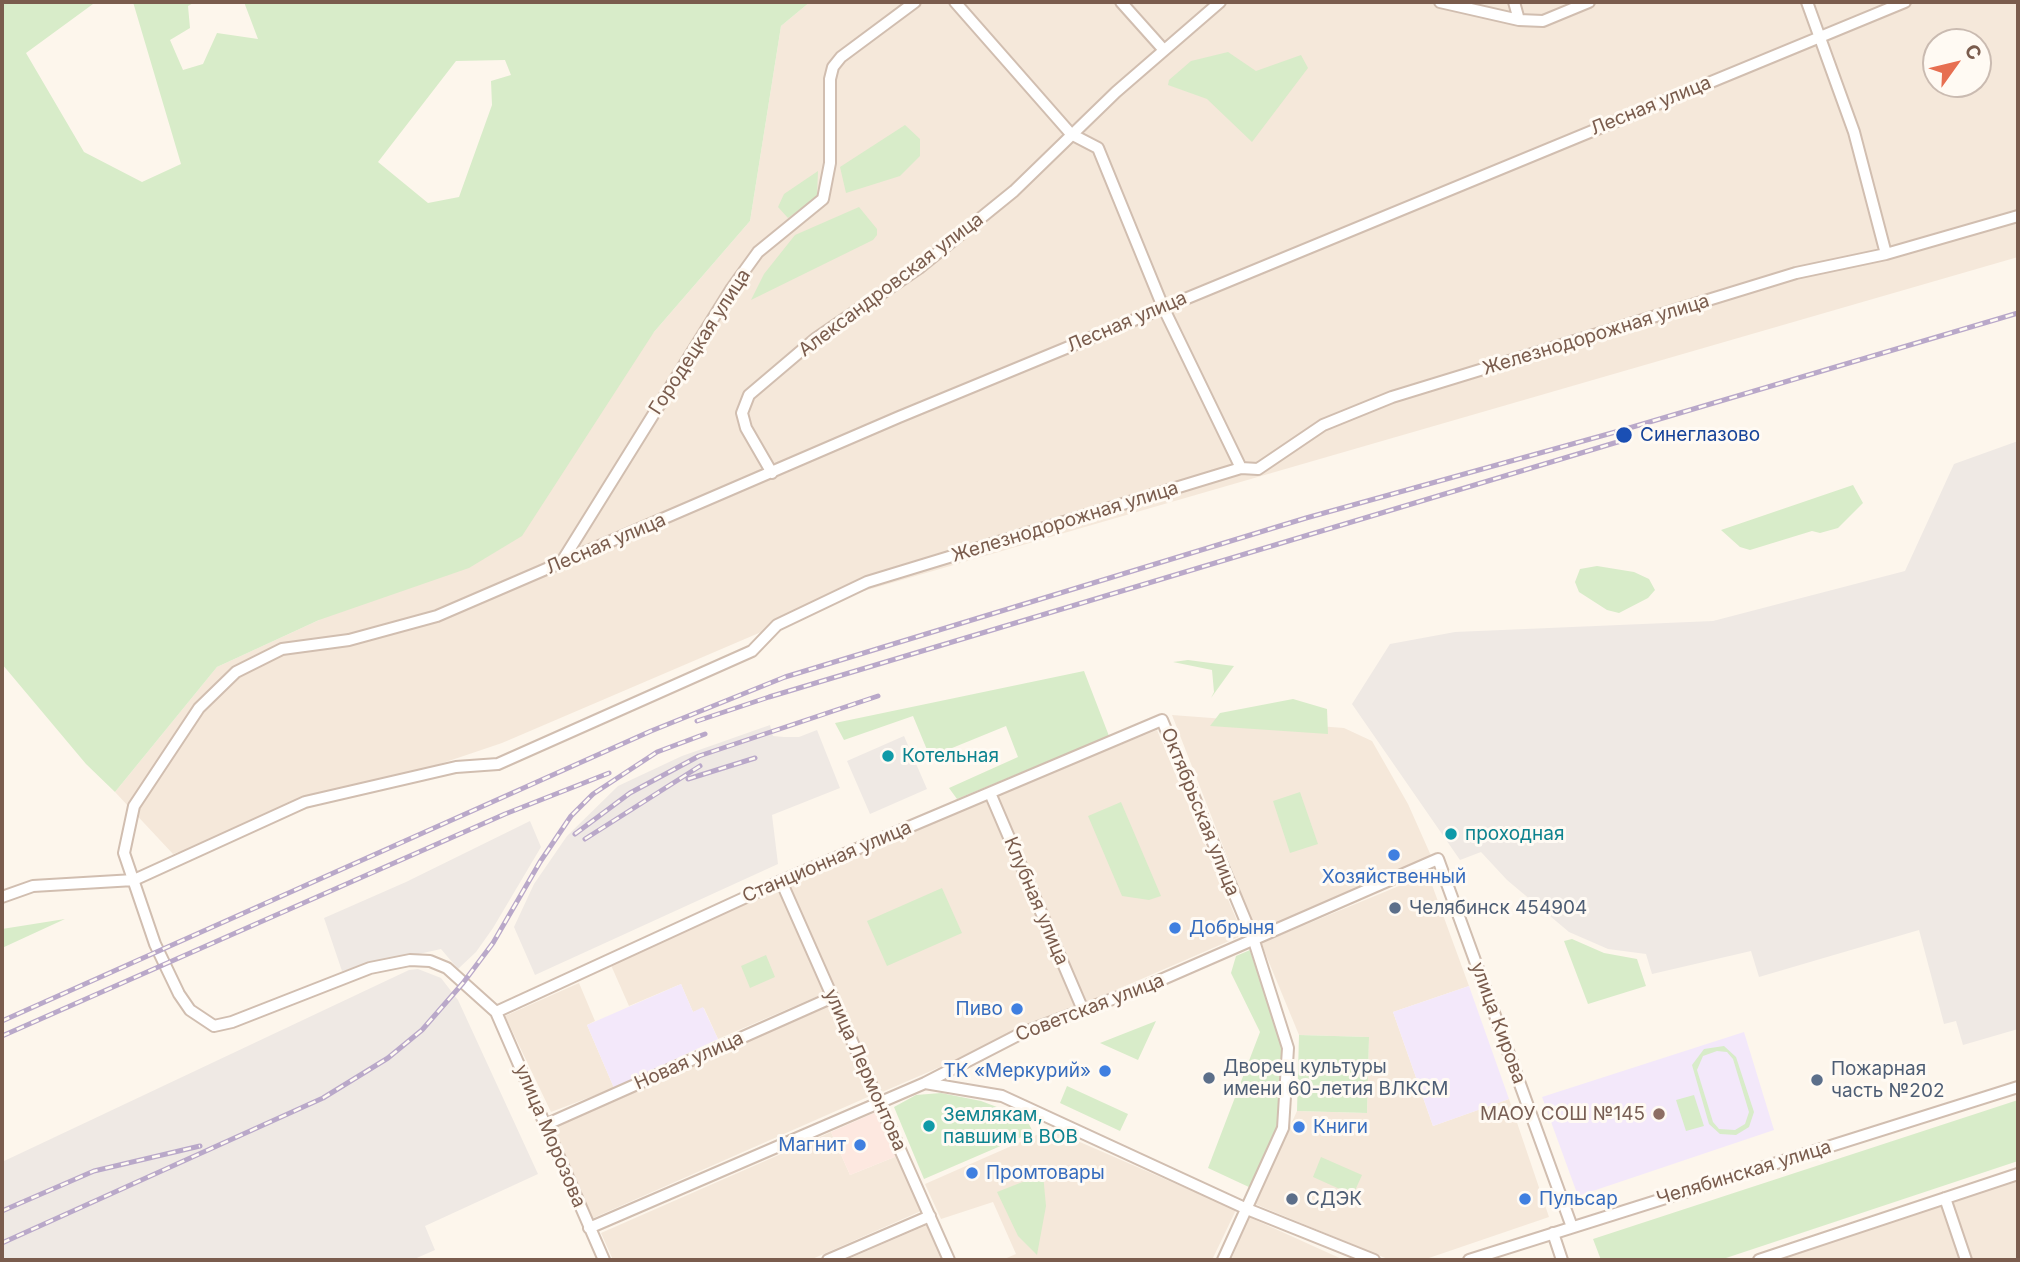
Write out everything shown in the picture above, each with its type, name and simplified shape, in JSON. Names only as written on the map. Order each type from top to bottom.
[{"type":"street","name":"Городецкая улица","points":[[561,563],[732,288],[758,252],[823,199],[830,163],[830,79],[834,67],[841,57],[915,2]]},
{"type":"street","points":[[955,2],[1071,134],[1098,148],[1163,307],[1241,468]]},
{"type":"street","points":[[1121,2],[1163,49]]},
{"type":"street","name":"Александровская улица","points":[[772,473],[746,428],[742,413],[749,395],[815,339],[919,268],[993,208],[1163,49],[1220,2]]},
{"type":"street","points":[[1440,2],[1519,20],[1543,21],[1589,2]]},
{"type":"street","points":[[1514,2],[1519,20]]},
{"type":"street","points":[[1807,2],[1854,132],[1886,254]]},
{"type":"street","name":"Лесная улица","points":[[496,1012],[447,968],[430,961],[410,960],[370,968],[232,1023],[214,1026],[190,1010],[179,994],[155,944],[124,853],[134,806],[199,708],[236,672],[282,649],[349,640],[437,616],[1163,307],[1905,2]]},
{"type":"street","name":"Железнодорожная улица","points":[[134,880],[305,802],[456,767],[498,765],[752,651],[777,625],[867,582],[1241,468],[1258,469],[1323,425],[1392,397],[1796,273],[1886,254],[2018,216]]},
{"type":"street","name":"Станционная улица","points":[[496,1012],[780,881],[1162,720]]},
{"type":"street","name":"Октябрьская улица","points":[[1162,720],[1254,941],[1288,1048],[1283,1128],[1223,1260]]},
{"type":"street","name":"Клубная улица","points":[[990,793],[1083,1010]]},
{"type":"street","name":"Советская улица","points":[[589,1228],[925,1083],[1016,1035],[1254,941],[1289,922],[1438,859]]},
{"type":"street","name":"улица Кирова","points":[[1438,859],[1572,1227]]},
{"type":"street","points":[[2,897],[33,886],[134,880]]},
{"type":"street","name":"улица Лермонтова","points":[[780,881],[949,1260]]},
{"type":"street","name":"Новая улица","points":[[545,1125],[833,997]]},
{"type":"street","name":"улица Морозова","points":[[496,1012],[604,1260]]},
{"type":"street","points":[[925,1083],[1002,1096],[1247,1209],[1374,1260]]},
{"type":"street","name":"Челябинская улица","points":[[1469,1260],[2018,1087]]},
{"type":"street","points":[[1759,1260],[2018,1174]]},
{"type":"street","points":[[1945,1198],[1966,1260]]},
{"type":"street","points":[[828,1260],[930,1216]]},
{"type":"street","points":[[1553,1233],[1562,1260]]},
{"type":"shaded area","points":[[810,2],[2018,2],[2018,257],[843,597],[502,743],[173,854],[115,792],[217,667],[319,620],[654,332],[750,221],[781,26]]},
{"type":"shaded area","points":[[2018,441],[2018,1029],[1963,1045],[1956,1021],[1944,1024],[1919,930],[1759,977],[1751,951],[1652,974],[1646,954],[1608,949],[1569,932],[1507,880],[1481,852],[1460,860],[1352,704],[1390,644],[1455,632],[1713,621],[1905,571],[1954,464]]},
{"type":"shaded area","points":[[1172,715],[1344,728],[1372,741],[1408,804],[1432,858],[1256,931]]},
{"type":"shaded area","points":[[770,725],[773,736],[799,737],[817,730],[840,788],[772,815],[778,864],[535,975],[514,927],[534,884],[567,836],[618,786],[682,756]]},
{"type":"shaded area","points":[[1157,730],[1243,935],[1086,1003],[996,795]]},
{"type":"shaded area","points":[[904,736],[927,789],[870,814],[847,761]]},
{"type":"shaded area","points":[[987,801],[1076,1008],[880,1093],[787,883]]},
{"type":"shaded area","points":[[530,821],[541,847],[493,928],[476,952],[458,969],[441,949],[342,971],[324,918],[406,882]]},
{"type":"shaded area","points":[[1428,874],[1469,986],[1393,1012],[1433,1126],[1509,1099],[1549,1217],[1423,1260],[1390,1260],[1255,1204],[1297,1111],[1367,1113],[1369,1037],[1299,1035],[1261,943]]},
{"type":"shaded area","points":[[777,887],[825,993],[718,1039],[704,1008],[693,1012],[681,984],[629,1006],[610,963]]},
{"type":"shaded area","points":[[418,969],[441,978],[458,1000],[538,1174],[425,1226],[435,1250],[412,1260],[2,1260],[2,1162],[409,970]]},
{"type":"shaded area","points":[[579,983],[595,1021],[587,1025],[614,1088],[551,1112],[505,1016]]},
{"type":"shaded area","points":[[681,984],[693,1012],[703,1007],[718,1039],[614,1088],[587,1025]]},
{"type":"shaded area","points":[[1469,986],[1509,1099],[1433,1126],[1393,1012]]},
{"type":"shaded area","points":[[830,1002],[870,1096],[591,1219],[550,1125]]},
{"type":"shaded area","name":"МАОУ СОШ №145","points":[[1744,1032],[1774,1130],[1578,1196],[1542,1097]]},
{"type":"shaded area","points":[[878,1111],[897,1156],[850,1175],[831,1132]]},
{"type":"shaded area","points":[[1050,1129],[1236,1210],[1212,1260],[1002,1260],[1016,1254],[993,1202],[941,1219],[925,1184]]},
{"type":"shaded area","points":[[831,1132],[850,1175],[897,1156],[921,1211],[810,1260],[613,1260],[601,1233]]},
{"type":"shaded area","points":[[2018,1179],[2018,1260],[1971,1260],[1951,1201]]},
{"type":"shaded area","points":[[1942,1204],[1960,1260],[1768,1260]]},
{"type":"shaded area","points":[[1249,1217],[1344,1260],[1231,1260]]},
{"type":"shaded area","points":[[927,1225],[942,1260],[846,1260]]},
{"type":"green space","points":[[2,2],[123,2],[93,4],[26,53],[84,152],[142,182],[181,164],[133,2],[195,2],[188,6],[190,28],[170,40],[183,70],[203,64],[217,33],[258,39],[244,2],[810,2],[781,26],[750,221],[654,332],[522,536],[469,568],[319,620],[217,667],[115,792],[86,764],[2,664]],"holes":[[[505,60],[511,75],[491,81],[492,105],[459,197],[428,203],[378,162],[456,61]]]},
{"type":"green space","points":[[1228,52],[1256,71],[1301,55],[1308,68],[1252,142],[1207,99],[1168,85],[1169,80],[1191,61]]},
{"type":"green space","points":[[905,125],[920,139],[920,156],[900,176],[846,193],[840,167]]},
{"type":"green space","points":[[818,171],[817,197],[788,218],[778,207],[784,194]]},
{"type":"green space","points":[[859,207],[877,229],[873,240],[751,300],[764,274],[795,235]]},
{"type":"green space","points":[[1853,485],[1863,503],[1838,528],[1820,533],[1812,531],[1750,550],[1740,547],[1721,530]]},
{"type":"green space","points":[[1597,566],[1634,572],[1649,579],[1655,590],[1648,598],[1619,613],[1607,610],[1579,592],[1575,582],[1580,569]]},
{"type":"green space","points":[[1188,660],[1234,666],[1211,698],[1214,692],[1212,670],[1173,662]]},
{"type":"green space","points":[[1084,671],[1109,736],[957,799],[949,788],[1018,757],[1006,726],[930,757],[913,716],[844,740],[835,723]]},
{"type":"green space","points":[[1293,699],[1327,709],[1328,734],[1210,726],[1220,713]]},
{"type":"green space","points":[[1300,792],[1318,844],[1290,853],[1273,801]]},
{"type":"green space","points":[[1121,802],[1161,896],[1149,900],[1122,896],[1088,816]]},
{"type":"green space","points":[[942,888],[962,933],[887,966],[867,921]]},
{"type":"green space","points":[[65,919],[2,948],[2,929]]},
{"type":"green space","points":[[1572,939],[1604,953],[1637,959],[1646,986],[1588,1004],[1564,941]]},
{"type":"green space","points":[[1250,950],[1282,1049],[1278,1126],[1251,1188],[1208,1168],[1260,1032],[1231,973],[1236,956]]},
{"type":"green space","points":[[766,955],[775,977],[750,988],[741,966]]},
{"type":"green space","points":[[1156,1021],[1138,1060],[1100,1043]]},
{"type":"green space","points":[[1299,1035],[1369,1037],[1367,1113],[1297,1111]]},
{"type":"green space","points":[[1724,1046],[1736,1057],[1754,1112],[1749,1127],[1736,1135],[1720,1134],[1709,1124],[1692,1065],[1704,1049]],"holes":[[[1717,1051],[1727,1052],[1733,1059],[1749,1112],[1745,1124],[1735,1130],[1719,1129],[1713,1122],[1697,1070],[1703,1056]]]},
{"type":"green space","points":[[1067,1086],[1128,1114],[1120,1131],[1060,1103]]},
{"type":"green space","points":[[941,1093],[981,1101],[1026,1118],[1033,1132],[924,1179],[894,1107],[916,1095]]},
{"type":"green space","points":[[1694,1095],[1704,1126],[1686,1131],[1676,1100]]},
{"type":"green space","points":[[2018,1100],[2018,1161],[1720,1260],[1601,1260],[1593,1239]]},
{"type":"green space","points":[[1321,1157],[1362,1175],[1353,1195],[1313,1177]]},
{"type":"green space","points":[[1043,1174],[1046,1206],[1037,1255],[1018,1236],[997,1192]]},
{"type":"railway","points":[[2,1021],[651,731],[785,677],[1306,518],[1619,431],[2018,313]]},
{"type":"railway","points":[[697,721],[1621,441]]},
{"type":"railway","points":[[575,834],[630,793],[699,756],[878,696]]},
{"type":"railway","points":[[2,1243],[323,1098],[388,1058],[422,1030],[463,983],[493,943],[540,862],[571,816],[593,794],[657,752],[705,734]]},
{"type":"railway","points":[[688,779],[755,758]]},
{"type":"railway","points":[[585,839],[700,766]]},
{"type":"railway","points":[[2,1036],[505,814],[609,773]]},
{"type":"railway","points":[[2,1211],[94,1171],[200,1146]]},
{"type":"place","name":"Синеглазово","points":[[1624,435]]},
{"type":"place","name":"Котельная","points":[[888,756]]},
{"type":"place","name":"проходная","points":[[1451,834]]},
{"type":"place","name":"Хозяйственный","points":[[1394,855]]},
{"type":"place","name":"Челябинск 454904","points":[[1395,908]]},
{"type":"place","name":"Добрыня","points":[[1175,928]]},
{"type":"place","name":"Пиво","points":[[1017,1009]]},
{"type":"place","name":"ТК «Меркурий»","points":[[1105,1071]]},
{"type":"place","name":"Дворец культуры имени 60-летия ВЛКСМ","points":[[1209,1078]]},
{"type":"place","name":"Пожарная часть №202","points":[[1817,1080]]},
{"type":"place","name":"МАОУ СОШ №145","points":[[1659,1114]]},
{"type":"place","name":"Землякам, павшим в ВОВ","points":[[929,1126]]},
{"type":"place","name":"Книги","points":[[1299,1127]]},
{"type":"place","name":"Магнит","points":[[860,1145]]},
{"type":"place","name":"Промтовары","points":[[972,1173]]},
{"type":"place","name":"СДЭК","points":[[1292,1199]]},
{"type":"place","name":"Пульсар","points":[[1525,1199]]}]
